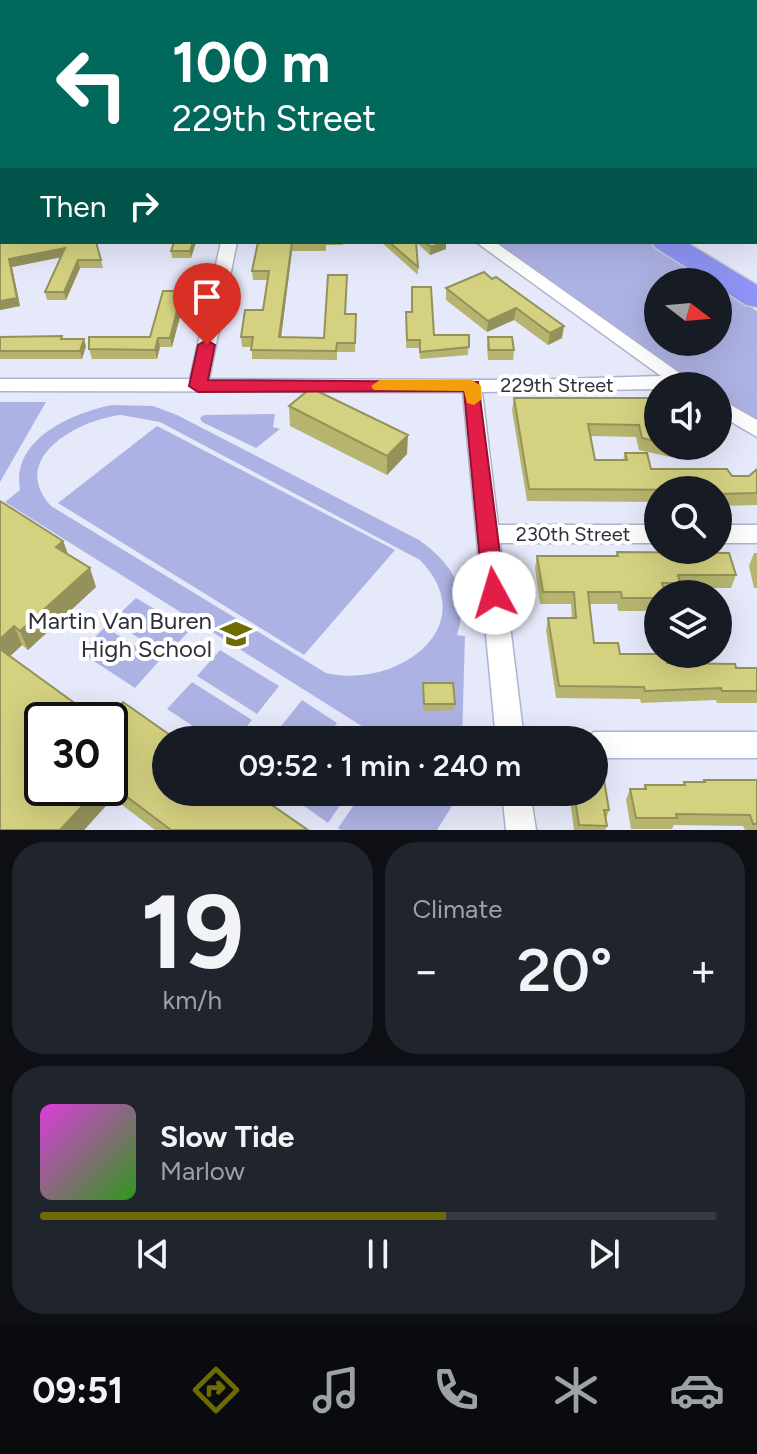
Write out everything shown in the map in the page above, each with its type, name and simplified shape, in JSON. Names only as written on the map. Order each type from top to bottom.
[{"type":"highway","points":[[669,244],[757,298]]},
{"type":"highway","points":[[713,244],[757,270]]},
{"type":"street","points":[[198,386],[229,244]]},
{"type":"street","points":[[487,244],[668,372]]},
{"type":"street","name":"229th Street","points":[[0,385],[644,384]]},
{"type":"street","points":[[472,386],[509,726]]},
{"type":"street","points":[[732,414],[757,430]]},
{"type":"street","name":"230th Street","points":[[488,534],[644,534]]},
{"type":"street","points":[[732,534],[757,534]]},
{"type":"street","points":[[608,745],[757,745]]},
{"type":"street","points":[[518,806],[521,830]]},
{"type":"shaded area","points":[[495,244],[651,244],[688,268],[644,268],[644,349]]},
{"type":"shaded area","points":[[732,296],[757,311],[757,425],[732,409],[732,372],[676,372],[654,356],[732,356]]},
{"type":"shaded area","points":[[0,402],[46,402],[0,482]]},
{"type":"shaded area","points":[[112,405],[153,406],[177,415],[431,549],[449,569],[460,593],[461,620],[457,635],[465,636],[462,726],[362,726],[5,502],[20,490],[20,472],[25,456],[35,443],[48,431],[79,414]],"holes":[[[121,415],[160,422],[420,560],[437,585],[443,608],[437,630],[424,648],[404,662],[379,672],[353,676],[326,673],[51,506],[40,488],[38,472],[43,457],[54,444],[87,424]]]},
{"type":"shaded area","points":[[275,414],[273,427],[280,429],[256,448],[202,422],[200,418],[204,415]]},
{"type":"shaded area","points":[[157,426],[395,550],[304,655],[58,503]]},
{"type":"shaded area","points":[[136,598],[190,630],[166,655],[112,621]]},
{"type":"shaded area","points":[[105,627],[159,661],[135,688],[80,652]]},
{"type":"shaded area","points":[[220,650],[279,686],[257,714],[197,676]]},
{"type":"shaded area","points":[[192,682],[252,720],[247,726],[193,726],[167,709]]},
{"type":"shaded area","points":[[302,700],[337,723],[335,726],[281,726]]},
{"type":"shaded area","points":[[304,806],[340,806],[328,823]]},
{"type":"shaded area","points":[[353,806],[452,806],[437,830],[338,828]]},
{"type":"building","points":[[0,244],[97,244],[101,260],[78,260],[64,292],[45,292],[65,248],[9,259],[17,298],[0,301]]},
{"type":"building","points":[[173,244],[192,244],[190,251],[171,251]]},
{"type":"building","points":[[258,244],[292,244],[279,337],[324,338],[328,275],[347,275],[345,314],[356,314],[355,343],[337,343],[336,351],[251,350],[253,337],[241,337],[245,310],[263,310],[269,271],[252,271]]},
{"type":"building","points":[[391,244],[416,244],[418,267]]},
{"type":"building","points":[[484,272],[492,279],[496,277],[564,326],[550,333],[516,308],[488,321],[446,288]]},
{"type":"building","points":[[412,287],[431,287],[434,335],[469,335],[469,347],[420,352],[420,340],[407,340],[406,312],[412,312]]},
{"type":"building","points":[[163,291],[182,291],[170,338],[158,338],[155,350],[89,349],[89,337],[150,337]]},
{"type":"building","points":[[62,336],[61,339],[84,339],[80,351],[0,351],[0,337]]},
{"type":"building","points":[[488,337],[512,337],[514,350],[489,350]]},
{"type":"building","points":[[311,388],[408,435],[387,456],[289,406]]},
{"type":"building","points":[[514,398],[644,398],[644,438],[639,425],[588,424],[595,460],[627,460],[625,453],[644,453],[644,460],[649,460],[651,469],[727,469],[732,476],[644,476],[644,490],[529,489]]},
{"type":"building","points":[[757,469],[757,493],[732,494],[732,476],[749,476]]},
{"type":"building","points":[[0,501],[63,541],[56,547],[90,568],[20,631],[14,626],[0,639]]},
{"type":"building","points":[[617,552],[644,552],[644,564],[732,562],[736,575],[678,575],[679,580],[644,580],[644,598],[622,598],[621,592],[588,592],[594,643],[618,643],[620,654],[644,654],[644,668],[732,668],[732,664],[736,668],[757,668],[757,691],[722,691],[721,688],[645,691],[644,687],[559,686],[548,618],[576,618],[574,592],[543,592],[537,556],[618,556]]},
{"type":"building","points":[[0,649],[73,702],[24,702],[24,806],[82,806],[60,830],[0,830]]},
{"type":"building","points":[[423,683],[453,683],[455,704],[424,704]]},
{"type":"building","points":[[128,706],[157,726],[152,726],[152,806],[273,806],[308,830],[171,830],[128,798]]},
{"type":"building","points":[[757,780],[757,824],[753,824],[750,815],[676,814],[677,818],[636,818],[630,789],[646,789],[645,785],[685,785],[684,782]]},
{"type":"building","points":[[608,804],[609,810],[604,810],[607,826],[579,825],[576,806]]},
{"type":"slow traffic","points":[[380,386],[472,386],[474,399]]},
{"type":"place","name":"Martin Van Buren High School","points":[[236,634]]},
{"type":"route","points":[[207,345],[198,386],[472,386],[494,593]]}]
